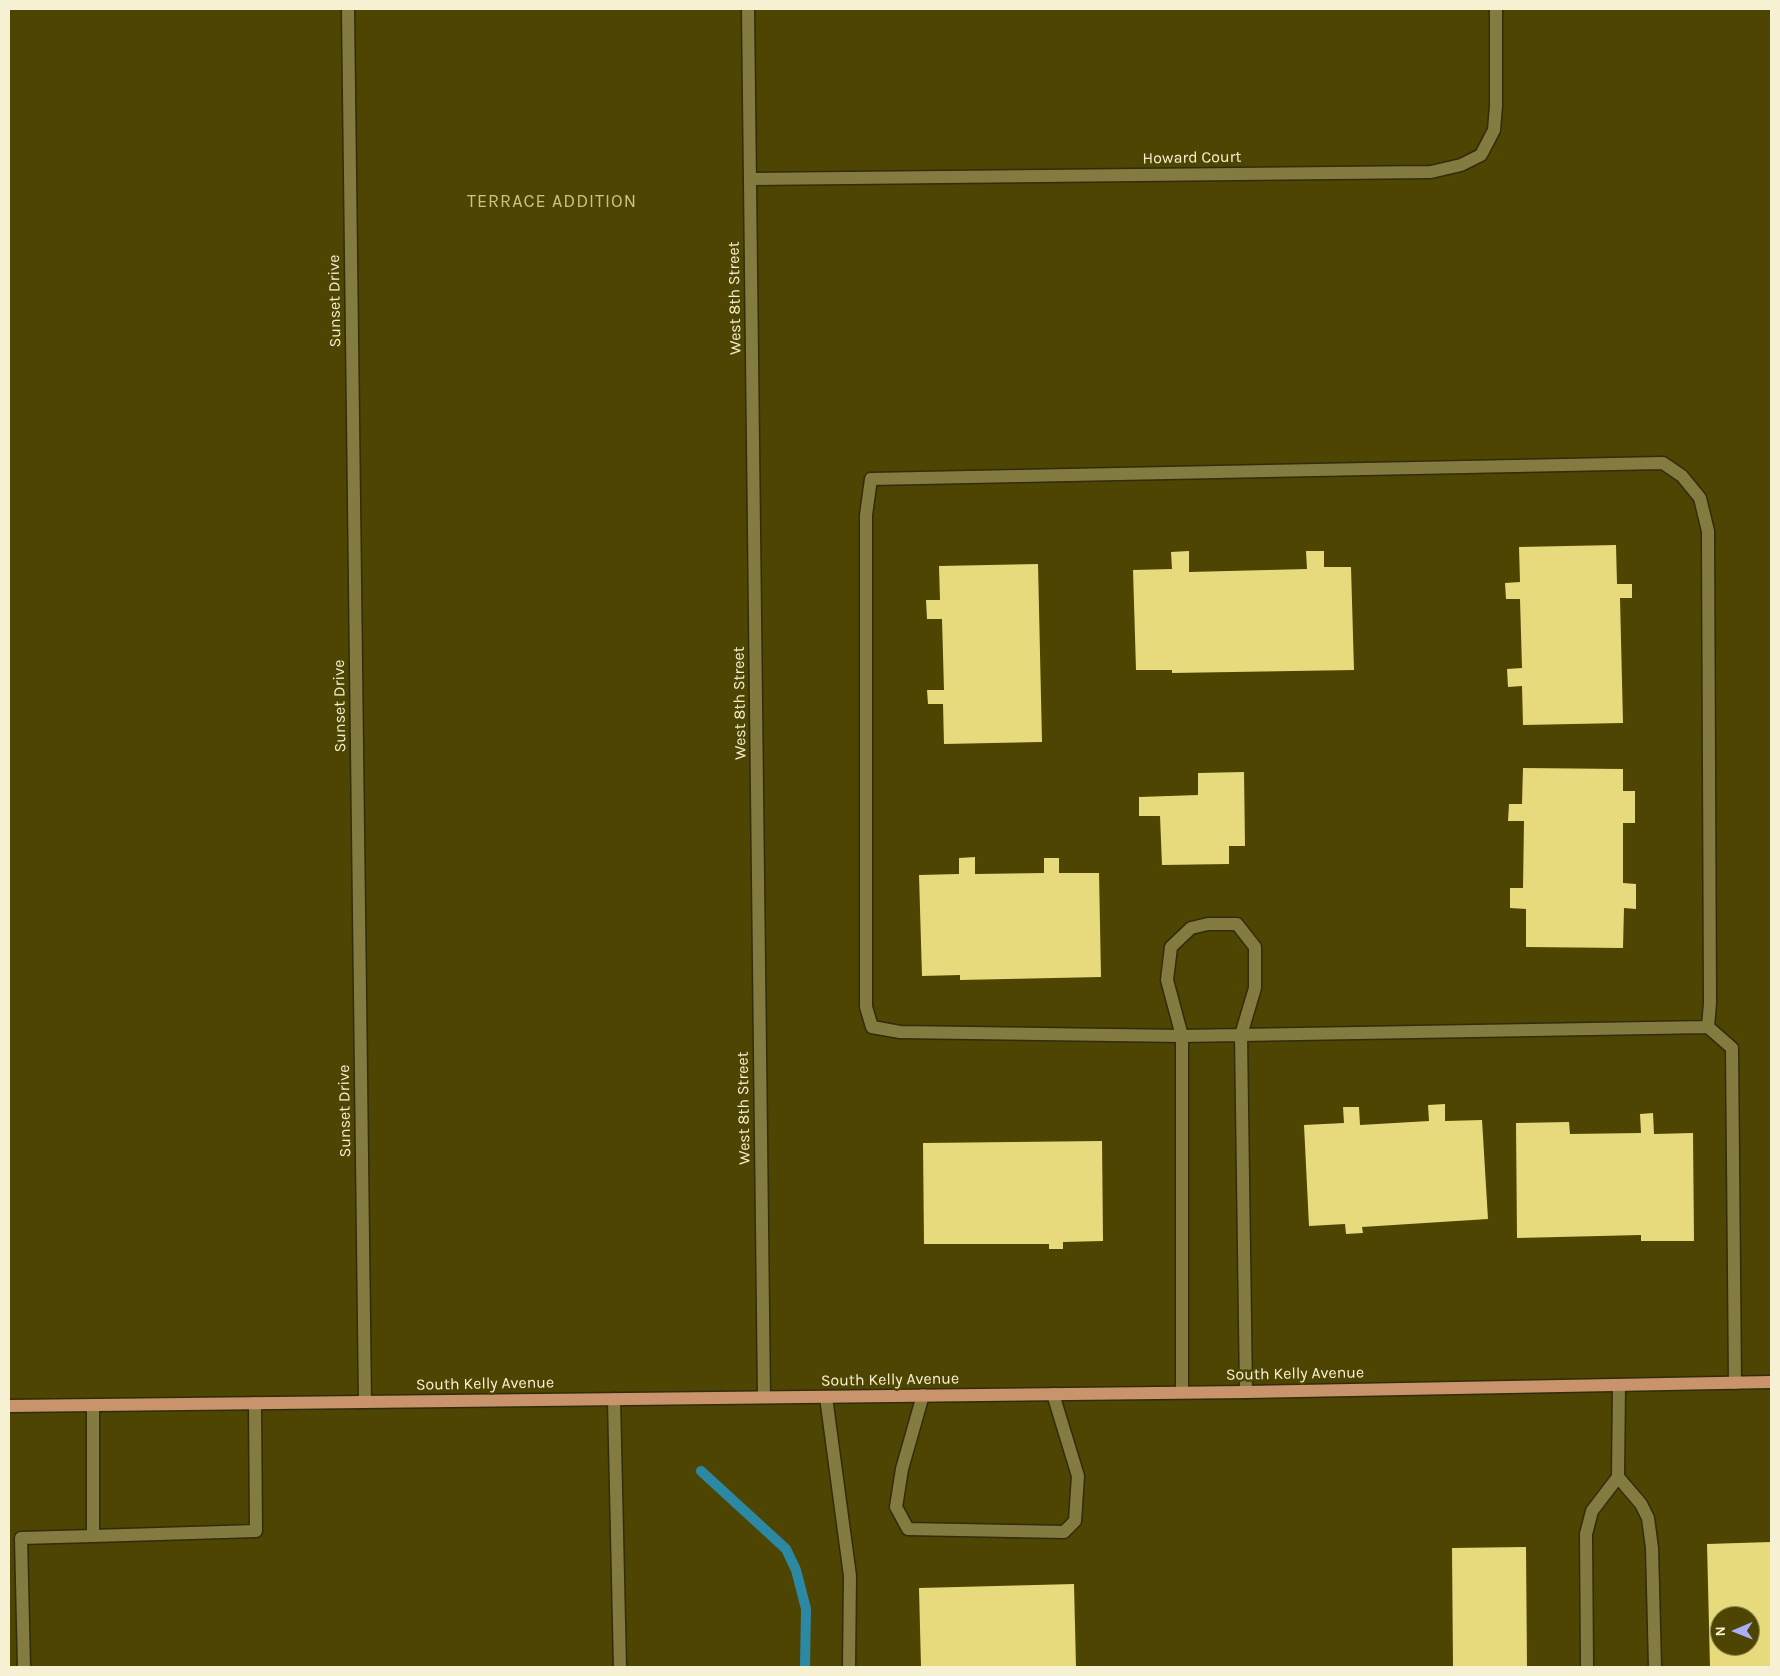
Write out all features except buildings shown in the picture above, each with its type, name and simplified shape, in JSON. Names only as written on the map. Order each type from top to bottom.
[{"type":"main road","name":"South Kelly Avenue","points":[[9,1406],[1246,1392],[1771,1382]]},
{"type":"street","name":"Sunset Drive","points":[[348,9],[365,1402]]},
{"type":"street","name":"West 8th Street","points":[[748,9],[764,1397]]},
{"type":"street","name":"Howard Court","points":[[751,179],[1430,172],[1446,169],[1461,165],[1481,155],[1494,130],[1496,106],[1496,9]]},
{"type":"street","points":[[1708,1027],[1710,1003],[1708,531],[1700,498],[1682,476],[1663,463],[871,478],[866,515],[866,1007],[872,1027],[900,1032],[1182,1036],[1708,1027],[1732,1048],[1735,1383]]},
{"type":"street","points":[[1182,1392],[1182,1036],[1167,980],[1170,947],[1191,928],[1208,924],[1237,924],[1255,947],[1255,988],[1241,1035],[1246,1392]]},
{"type":"street","points":[[1587,1667],[1586,1534],[1592,1511],[1618,1477],[1619,1385]]},
{"type":"street","points":[[922,1396],[902,1469],[896,1507],[908,1529],[1064,1532],[1075,1521],[1078,1476],[1053,1394]]},
{"type":"street","points":[[826,1397],[850,1576],[849,1667]]},
{"type":"street","points":[[614,1399],[620,1667]]},
{"type":"street","points":[[24,1667],[21,1538],[256,1531],[255,1403]]},
{"type":"street","points":[[93,1406],[93,1536]]},
{"type":"street","points":[[1618,1477],[1641,1504],[1648,1518],[1652,1548],[1655,1667]]},
{"type":"waterway","points":[[701,1471],[786,1549],[796,1570],[806,1609],[805,1667]]},
{"type":"district","name":"TERRACE ADDITION","points":[[552,202]]}]
